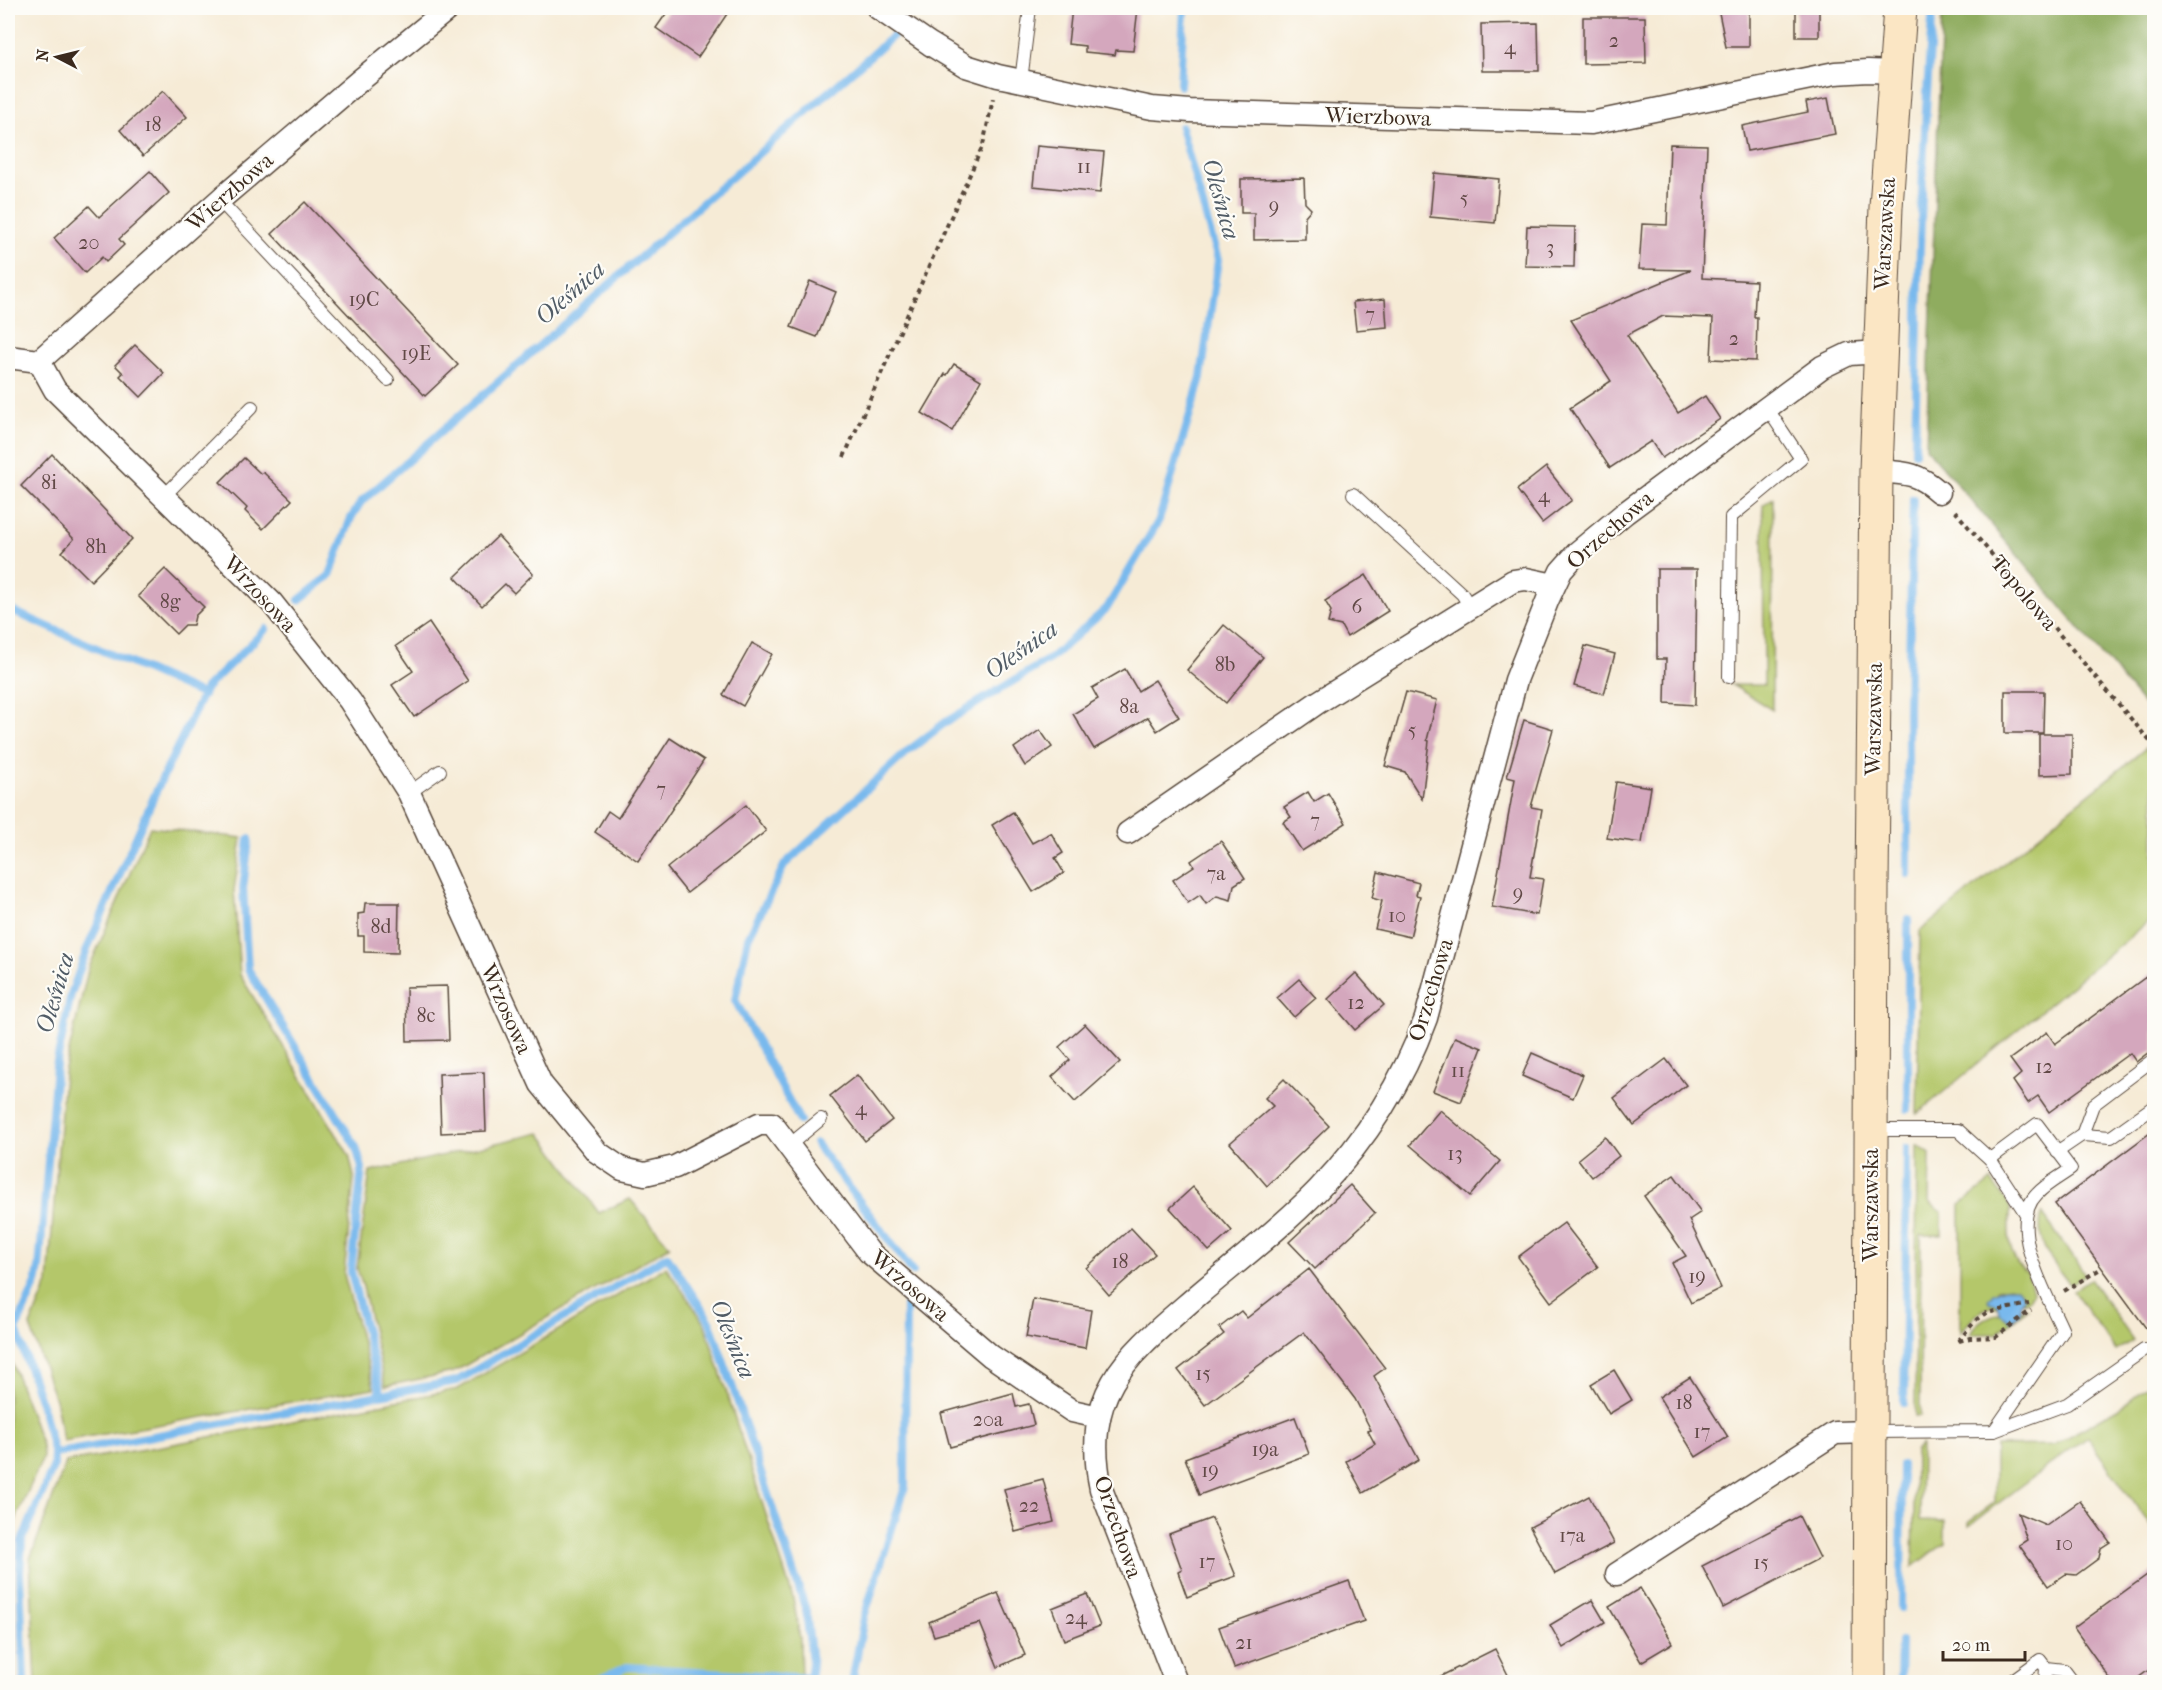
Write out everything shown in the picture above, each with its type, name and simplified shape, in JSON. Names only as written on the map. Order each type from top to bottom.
[{"type":"main road","name":"Warszawska","points":[[1869,1683],[1876,471],[1886,207],[1900,8]]},
{"type":"street","name":"Wierzbowa","points":[[39,361],[219,200],[449,8]]},
{"type":"street","name":"Wierzbowa","points":[[878,8],[966,66],[998,76],[1152,108],[1190,111],[1591,123],[1835,73],[1868,70],[1895,72]]},
{"type":"street","name":"Orzechowa","points":[[1176,1683],[1101,1489],[1097,1470],[1099,1417],[1114,1380],[1140,1345],[1318,1190],[1366,1133],[1395,1089],[1426,1018],[1516,680],[1561,572],[1578,552],[1624,513],[1822,367],[1849,354],[1880,352]]},
{"type":"street","points":[[8,357],[39,361]]},
{"type":"street","name":"Wrzosowa","points":[[39,361],[55,390],[272,603],[350,701],[409,793],[541,1084],[597,1152],[622,1169],[645,1174],[675,1167],[759,1124],[772,1124],[869,1252],[898,1278],[991,1356],[1072,1411],[1099,1417]]},
{"type":"street","points":[[1876,471],[1908,473],[1925,480],[1939,492]]},
{"type":"street","points":[[1128,833],[1317,703],[1513,581],[1521,579],[1554,585]]},
{"type":"street","points":[[1617,1574],[1835,1433],[1871,1432]]},
{"type":"lane","points":[[1021,81],[1030,8]]},
{"type":"lane","points":[[219,200],[388,380]]},
{"type":"lane","points":[[164,496],[252,407]]},
{"type":"lane","points":[[1729,677],[1731,517],[1801,459],[1767,408]]},
{"type":"lane","points":[[1353,494],[1462,594],[1471,608]]},
{"type":"lane","points":[[409,793],[440,771]]},
{"type":"lane","points":[[2057,1152],[2082,1135],[2093,1105],[2154,1059]]},
{"type":"lane","points":[[2082,1135],[2111,1137],[2153,1107]]},
{"type":"lane","points":[[788,1147],[821,1119]]},
{"type":"lane","points":[[1990,1159],[2037,1124],[2071,1169],[2036,1195],[2026,1214],[2026,1233],[2030,1254],[2063,1331],[1994,1431]]},
{"type":"lane","points":[[1871,1130],[1958,1130],[1990,1159],[2026,1214]]},
{"type":"lane","points":[[1871,1432],[1994,1431],[2067,1404],[2144,1350]]},
{"type":"lane","points":[[2010,1683],[2040,1660],[2046,1668],[2045,1683]]},
{"type":"lane","points":[[2046,1668],[2064,1670],[2073,1683]]},
{"type":"path","points":[[844,457],[983,145],[998,76]]},
{"type":"path","name":"Topolowa","points":[[1939,492],[2154,746]]},
{"type":"path","points":[[2026,1305],[1986,1313],[1977,1319],[1958,1341],[1996,1337],[2049,1297]]},
{"type":"green space","points":[[1942,8],[2154,8],[2154,717],[1926,447]]},
{"type":"green space","points":[[1773,498],[1772,710],[1732,685],[1764,685],[1763,505]]},
{"type":"green space","points":[[2146,748],[2154,763],[2154,917],[1917,1114],[1920,931]]},
{"type":"green space","points":[[150,827],[242,838],[234,890],[240,975],[349,1155],[354,1177],[344,1274],[374,1388],[63,1441],[56,1403],[30,1326],[48,1283],[64,1073],[88,970]]},
{"type":"green space","points":[[540,1133],[599,1213],[630,1199],[670,1246],[454,1372],[385,1386],[357,1269],[370,1172]]},
{"type":"green space","points":[[1917,1145],[1930,1154],[1929,1202],[1942,1212],[1942,1235],[1921,1235],[1920,1416],[1915,1416]]},
{"type":"green space","points":[[1991,1181],[2010,1208],[2010,1244],[2014,1258],[2022,1270],[2028,1274],[2033,1292],[2029,1300],[2021,1302],[2023,1300],[2011,1287],[1998,1289],[1997,1307],[1980,1312],[1960,1333],[1960,1205]]},
{"type":"green space","points":[[2042,1213],[2085,1274],[2070,1285],[2043,1244],[2040,1224]]},
{"type":"green space","points":[[666,1267],[704,1322],[793,1598],[800,1638],[801,1682],[36,1682],[30,1559],[66,1462],[163,1446],[458,1389]]},
{"type":"green space","points":[[2090,1279],[2133,1340],[2116,1351],[2073,1291]]},
{"type":"green space","points":[[2029,1308],[1996,1334],[1970,1334],[1979,1323],[1991,1316],[2000,1313],[2011,1320],[2021,1310]]},
{"type":"green space","points":[[8,1352],[42,1446],[43,1457],[9,1535],[14,1682],[8,1682]]},
{"type":"green space","points":[[2154,1381],[2154,1531],[2087,1437],[1969,1525],[1969,1521],[1995,1502],[1995,1446],[2054,1445],[2119,1408]]},
{"type":"green space","points":[[1921,1444],[1920,1520],[1945,1521],[1945,1543],[1913,1567],[1915,1452]]},
{"type":"water","points":[[2005,1288],[2017,1288],[2024,1297],[2020,1313],[2011,1321],[2000,1313],[1998,1304],[1988,1300],[1993,1293]]},
{"type":"building","points":[[670,8],[731,8],[698,57],[656,28]]},
{"type":"building","points":[[1072,8],[1138,8],[1133,51],[1116,50],[1115,55],[1085,52],[1085,46],[1068,44]]},
{"type":"building","points":[[1718,8],[1749,8],[1749,47],[1726,47]]},
{"type":"building","points":[[1796,8],[1819,8],[1819,37],[1796,37]]},
{"type":"building","points":[[1583,17],[1645,17],[1646,63],[1583,64]]},
{"type":"building","points":[[1538,23],[1539,71],[1482,71],[1481,24]]},
{"type":"building","points":[[163,91],[187,117],[143,156],[120,130]]},
{"type":"building","points":[[1828,98],[1835,134],[1747,151],[1742,126],[1808,112],[1806,102]]},
{"type":"building","points":[[1670,144],[1707,145],[1702,278],[1756,281],[1754,317],[1757,317],[1756,361],[1711,359],[1713,318],[1663,316],[1627,335],[1678,413],[1705,396],[1720,419],[1662,458],[1651,441],[1610,468],[1570,408],[1611,381],[1571,320],[1691,270],[1639,269],[1642,224],[1667,225]]},
{"type":"building","points":[[1037,146],[1104,152],[1100,193],[1033,186]]},
{"type":"building","points":[[150,171],[169,193],[119,239],[124,245],[106,262],[102,257],[85,273],[54,238],[89,206],[99,217]]},
{"type":"building","points":[[1434,173],[1499,179],[1495,223],[1430,217]]},
{"type":"building","points":[[1304,178],[1305,203],[1311,209],[1305,216],[1305,239],[1254,240],[1254,213],[1241,213],[1241,179]]},
{"type":"building","points":[[305,202],[458,365],[425,396],[272,234]]},
{"type":"building","points":[[1527,226],[1575,227],[1574,267],[1525,266]]},
{"type":"building","points":[[810,281],[836,292],[817,337],[791,327]]},
{"type":"building","points":[[1385,299],[1387,327],[1356,330],[1353,302]]},
{"type":"building","points":[[135,345],[164,373],[141,397],[120,376],[123,373],[115,365]]},
{"type":"building","points":[[954,364],[981,380],[952,431],[922,413],[945,374],[947,375]]},
{"type":"building","points":[[52,454],[132,539],[91,581],[62,552],[74,539],[21,486]]},
{"type":"building","points":[[244,458],[261,474],[263,472],[292,500],[263,529],[245,511],[247,508],[220,482]]},
{"type":"building","points":[[1546,467],[1572,500],[1542,523],[1517,490]]},
{"type":"building","points":[[498,536],[533,574],[514,593],[505,584],[482,606],[455,577]]},
{"type":"building","points":[[165,569],[204,607],[195,616],[193,625],[185,625],[176,634],[138,596]]},
{"type":"building","points":[[1657,569],[1697,569],[1695,705],[1665,703],[1666,659],[1657,659]]},
{"type":"building","points":[[1366,575],[1388,611],[1347,637],[1341,626],[1328,623],[1331,611],[1325,601]]},
{"type":"building","points":[[429,623],[468,681],[414,717],[392,685],[413,671],[396,646]]},
{"type":"building","points":[[1224,625],[1263,657],[1226,703],[1187,670]]},
{"type":"building","points":[[752,643],[772,654],[743,706],[723,695]]},
{"type":"building","points":[[1585,646],[1615,654],[1604,694],[1574,686]]},
{"type":"building","points":[[1125,669],[1138,691],[1155,680],[1179,717],[1157,731],[1148,717],[1094,749],[1073,714],[1098,699],[1092,688]]},
{"type":"building","points":[[2005,691],[2044,691],[2043,733],[2005,733]]},
{"type":"building","points":[[1406,692],[1437,700],[1427,740],[1429,741],[1422,799],[1405,772],[1385,766]]},
{"type":"building","points":[[1524,720],[1553,729],[1531,807],[1542,809],[1530,877],[1543,879],[1537,915],[1492,907],[1515,779],[1507,777]]},
{"type":"building","points":[[1040,730],[1052,747],[1025,766],[1014,748]]},
{"type":"building","points":[[2039,734],[2072,734],[2072,774],[2039,775]]},
{"type":"building","points":[[670,738],[704,760],[638,861],[595,832],[608,811],[618,818]]},
{"type":"building","points":[[1616,782],[1651,787],[1642,843],[1607,838]]},
{"type":"building","points":[[1308,792],[1314,802],[1328,793],[1346,823],[1302,851],[1283,822],[1291,817],[1284,807]]},
{"type":"building","points":[[746,805],[766,831],[687,893],[667,868]]},
{"type":"building","points":[[1013,812],[1032,843],[1051,833],[1063,853],[1055,858],[1064,873],[1033,892],[992,825]]},
{"type":"building","points":[[1221,841],[1245,878],[1234,885],[1231,900],[1217,896],[1206,904],[1200,895],[1188,903],[1173,880],[1194,866],[1191,861]]},
{"type":"building","points":[[1378,872],[1419,883],[1416,895],[1420,896],[1410,937],[1375,929],[1382,901],[1372,898]]},
{"type":"building","points":[[365,903],[399,903],[398,953],[364,952],[364,936],[358,936],[358,914],[364,913]]},
{"type":"building","points":[[2154,971],[2154,1051],[2136,1062],[2130,1053],[2049,1112],[2038,1096],[2028,1103],[2013,1081],[2021,1074],[2010,1059],[2047,1032],[2055,1044]]},
{"type":"building","points":[[1356,973],[1384,1005],[1355,1030],[1328,999]]},
{"type":"building","points":[[1299,979],[1316,998],[1294,1017],[1277,998]]},
{"type":"building","points":[[447,986],[449,1040],[407,1041],[406,987]]},
{"type":"building","points":[[1085,1024],[1120,1062],[1075,1102],[1052,1077],[1070,1060],[1059,1047]]},
{"type":"building","points":[[1455,1037],[1482,1048],[1461,1102],[1433,1091]]},
{"type":"building","points":[[1532,1053],[1583,1075],[1573,1098],[1522,1076]]},
{"type":"building","points":[[1666,1059],[1686,1085],[1634,1125],[1614,1098]]},
{"type":"building","points":[[484,1072],[486,1131],[441,1133],[439,1074]]},
{"type":"building","points":[[857,1075],[892,1120],[865,1141],[830,1096]]},
{"type":"building","points":[[1284,1079],[1329,1126],[1267,1186],[1230,1143],[1273,1106],[1265,1098]]},
{"type":"building","points":[[1440,1110],[1500,1161],[1470,1196],[1410,1145]]},
{"type":"building","points":[[2154,1130],[2154,1339],[2055,1204]]},
{"type":"building","points":[[1605,1137],[1619,1156],[1592,1177],[1578,1159]]},
{"type":"building","points":[[1674,1175],[1701,1212],[1689,1220],[1721,1288],[1691,1303],[1672,1263],[1686,1256],[1644,1196]]},
{"type":"building","points":[[1350,1185],[1375,1213],[1315,1269],[1289,1242]]},
{"type":"building","points":[[1193,1187],[1232,1231],[1209,1251],[1170,1208]]},
{"type":"building","points":[[1564,1223],[1598,1267],[1551,1302],[1518,1257]]},
{"type":"building","points":[[1131,1228],[1155,1254],[1109,1295],[1086,1268]]},
{"type":"building","points":[[1309,1269],[1385,1368],[1374,1376],[1419,1460],[1363,1493],[1346,1461],[1375,1444],[1368,1431],[1371,1430],[1355,1399],[1304,1332],[1205,1405],[1178,1370],[1224,1334],[1219,1328],[1241,1311],[1247,1318]]},
{"type":"building","points":[[1033,1299],[1091,1310],[1085,1348],[1026,1337]]},
{"type":"building","points":[[1614,1370],[1632,1400],[1609,1414],[1591,1384]]},
{"type":"building","points":[[1690,1377],[1728,1437],[1696,1457],[1659,1397]]},
{"type":"building","points":[[1013,1393],[1016,1407],[1029,1404],[1034,1425],[950,1447],[941,1413]]},
{"type":"building","points":[[1295,1417],[1309,1454],[1199,1495],[1185,1458]]},
{"type":"building","points":[[1043,1479],[1054,1522],[1015,1532],[1004,1489]]},
{"type":"building","points":[[1589,1496],[1614,1543],[1555,1574],[1530,1527]]},
{"type":"building","points":[[2080,1501],[2110,1542],[2101,1548],[2099,1558],[2076,1575],[2066,1574],[2048,1586],[2019,1545],[2027,1540],[2018,1513],[2046,1525]]},
{"type":"building","points":[[1799,1516],[1820,1558],[1723,1608],[1702,1566]]},
{"type":"building","points":[[1212,1518],[1236,1576],[1187,1597],[1178,1572],[1182,1570],[1169,1534]]},
{"type":"building","points":[[2154,1570],[2154,1666],[2131,1683],[2113,1683],[2074,1628]]},
{"type":"building","points":[[1349,1581],[1364,1621],[1234,1668],[1219,1627]]},
{"type":"building","points":[[1640,1588],[1673,1643],[1641,1662],[1609,1607]]},
{"type":"building","points":[[998,1593],[1025,1655],[998,1667],[980,1623],[934,1636],[929,1622]]},
{"type":"building","points":[[1087,1594],[1100,1626],[1064,1640],[1052,1608]]},
{"type":"building","points":[[1592,1600],[1605,1622],[1563,1648],[1550,1625]]},
{"type":"building","points":[[1495,1649],[1512,1683],[1427,1683]]},
{"type":"waterway","name":"Oleśnica","points":[[1180,86],[1184,8]]},
{"type":"waterway","points":[[1915,452],[1923,174],[1933,8]]},
{"type":"waterway","name":"Oleśnica","points":[[299,600],[330,575],[351,518],[361,502],[894,35]]},
{"type":"waterway","name":"Oleśnica","points":[[800,1121],[735,1000],[748,938],[785,864],[908,751],[946,722],[1051,658],[1107,608],[1159,520],[1201,377],[1218,260],[1181,127]]},
{"type":"waterway","points":[[1908,874],[1908,705],[1913,499]]},
{"type":"waterway","name":"Oleśnica","points":[[8,609],[203,695]]},
{"type":"waterway","name":"Oleśnica","points":[[24,1682],[20,1572],[22,1541],[54,1465],[53,1450],[42,1406],[16,1329],[36,1283],[39,1268],[56,1066],[71,994],[87,949],[159,785],[206,688],[266,629]]},
{"type":"waterway","name":"Oleśnica","points":[[249,839],[243,888],[248,969],[356,1147],[362,1168],[351,1271],[381,1394]]},
{"type":"waterway","points":[[1908,919],[1908,1109]]},
{"type":"waterway","name":"Oleśnica","points":[[816,1144],[913,1272]]},
{"type":"waterway","points":[[1904,1403],[1907,1148]]},
{"type":"waterway","name":"Oleśnica","points":[[53,1454],[457,1381],[667,1256],[709,1320],[733,1388],[806,1610],[812,1663],[810,1682]]},
{"type":"waterway","name":"Oleśnica","points":[[852,1682],[864,1617],[905,1487],[906,1305]]},
{"type":"waterway","name":"Oleśnica","points":[[8,1312],[19,1323]]},
{"type":"waterway","points":[[1901,1608],[1902,1465]]},
{"type":"waterway","points":[[1900,1682],[1901,1642]]},
{"type":"waterway","points":[[593,1682],[627,1667],[810,1678]]}]
